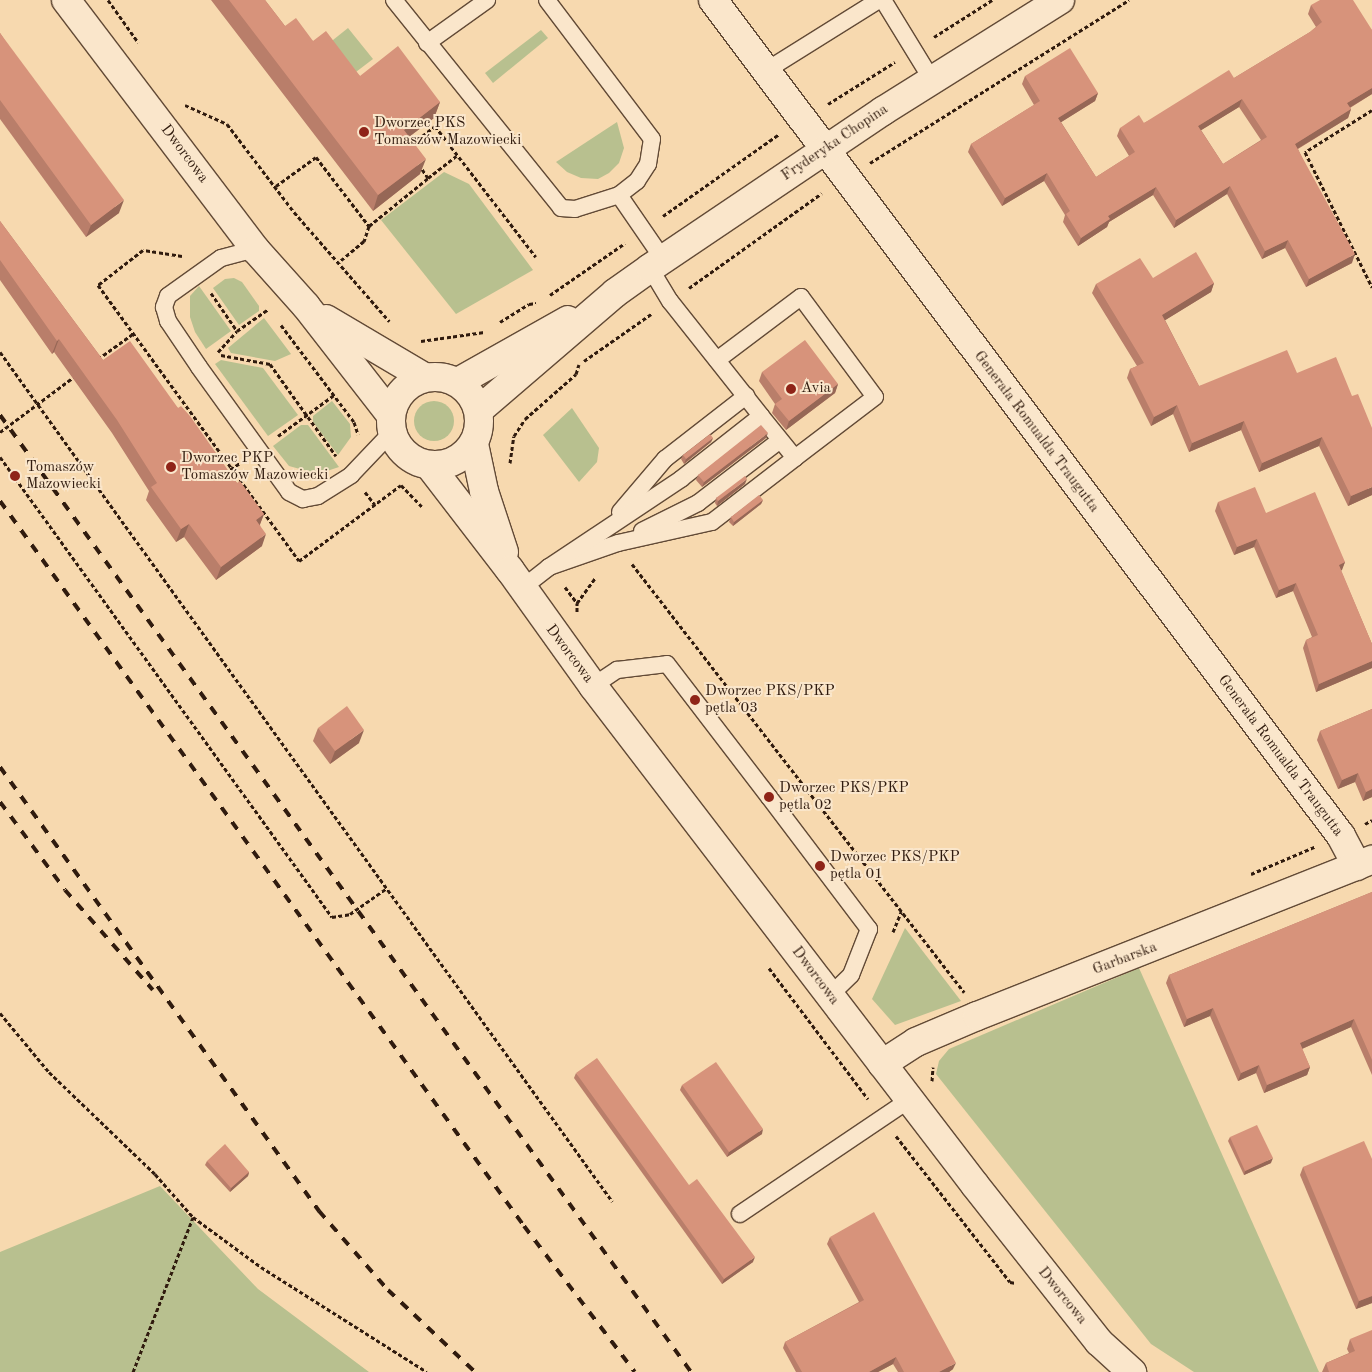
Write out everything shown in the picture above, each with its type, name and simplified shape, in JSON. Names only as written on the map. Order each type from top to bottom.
[{"type":"street","name":"Generała Romualda Traugutta","points":[[713,0],[767,70],[824,151],[1341,836],[1364,863]]},
{"type":"street","name":"Fryderyka Chopina","points":[[479,410],[615,293],[656,263],[932,80],[1060,0]]},
{"type":"street","name":"Dworcowa","points":[[69,1],[255,249],[306,306],[392,423]]},
{"type":"street","name":"Fryderyka Chopina","points":[[458,382],[615,293]]},
{"type":"street","name":"Dworcowa","points":[[306,306],[424,378]]},
{"type":"street","points":[[442,377],[458,382],[471,394],[479,410],[480,427],[474,444],[462,456],[447,464],[429,465],[412,459],[400,448],[392,423],[397,398],[408,385],[424,378],[442,377]]},
{"type":"street","name":"Dworcowa","points":[[474,444],[484,490],[516,579]]},
{"type":"street","name":"Dworcowa","points":[[429,465],[516,579],[593,686],[909,1100],[1093,1334],[1132,1372]]},
{"type":"street","name":"Garbarska","points":[[882,1064],[916,1042],[977,1016],[1364,863]]},
{"type":"lane","points":[[394,0],[560,208],[576,209],[592,206],[619,195],[637,181],[648,164],[652,139],[547,0]]},
{"type":"lane","points":[[427,43],[487,0]]},
{"type":"lane","points":[[767,70],[879,0]]},
{"type":"lane","points":[[883,0],[932,80]]},
{"type":"lane","points":[[619,195],[656,263],[670,301],[795,458]]},
{"type":"lane","points":[[255,249],[221,258],[168,296],[164,306],[168,321],[289,492],[303,499],[318,496],[392,423]]},
{"type":"lane","points":[[516,579],[549,567],[622,550],[712,522],[875,397],[801,297],[718,360]]},
{"type":"lane","points":[[607,527],[665,459],[746,396]]},
{"type":"lane","points":[[549,567],[680,479],[761,416]]},
{"type":"lane","points":[[622,550],[698,503],[780,440]]},
{"type":"lane","points":[[593,686],[617,670],[667,664],[763,789],[869,929],[851,975],[830,995]]},
{"type":"lane","points":[[740,1214],[909,1100]]},
{"type":"path","points":[[865,166],[1129,0]]},
{"type":"path","points":[[181,101],[187,107],[227,124],[294,212],[340,262],[395,328]]},
{"type":"path","points":[[1372,110],[1305,152],[1372,287]]},
{"type":"path","points":[[407,147],[434,126],[536,257]]},
{"type":"path","points":[[276,186],[316,156],[368,226]]},
{"type":"path","points":[[340,262],[364,241],[368,226],[456,156]]},
{"type":"path","points":[[418,162],[428,178]]},
{"type":"path","points":[[510,470],[509,452],[517,430],[537,406],[576,374],[579,364],[828,189]]},
{"type":"path","points":[[263,302],[354,422],[358,435],[346,469]]},
{"type":"path","points":[[413,343],[484,332],[529,304],[537,304]]},
{"type":"path","points":[[268,309],[237,331],[215,354],[270,364],[346,469],[375,505]]},
{"type":"path","points":[[96,361],[134,333]]},
{"type":"path","points":[[0,352],[612,1201]]},
{"type":"path","points":[[171,385],[199,367]]},
{"type":"path","points":[[0,432],[80,372]]},
{"type":"path","points":[[0,457],[332,916],[350,914],[387,888]]},
{"type":"path","points":[[622,550],[966,995],[977,1016]]},
{"type":"path","points":[[549,567],[576,602],[577,618]]},
{"type":"path","points":[[576,602],[600,572]]},
{"type":"path","points":[[1249,874],[1341,836],[1372,820]]},
{"type":"path","points":[[0,1013],[49,1072],[155,1174],[193,1218],[262,1267],[427,1372]]},
{"type":"path","points":[[933,1084],[934,1061]]},
{"type":"path","points":[[133,1372],[193,1218]]},
{"type":"green space","points":[[348,28],[373,59],[352,75],[328,44]]},
{"type":"green space","points":[[541,30],[548,38],[493,83],[485,73]]},
{"type":"green space","points":[[617,122],[624,148],[619,163],[609,173],[598,179],[581,178],[567,172],[556,162]]},
{"type":"green space","points":[[444,172],[469,184],[533,270],[456,314],[381,220]]},
{"type":"green space","points":[[234,278],[242,282],[259,306],[259,311],[239,325],[213,288],[225,279]]},
{"type":"green space","points":[[199,286],[231,331],[206,349],[195,332],[190,317],[190,296]]},
{"type":"green space","points":[[264,318],[291,354],[275,361],[231,353],[228,348]]},
{"type":"green space","points":[[221,360],[263,368],[298,415],[268,436],[215,364]]},
{"type":"green space","points":[[332,401],[350,424],[351,437],[338,455],[313,422],[313,416]]},
{"type":"green space","points":[[438,401],[445,404],[451,410],[454,421],[453,429],[445,438],[438,441],[430,441],[423,438],[415,429],[414,417],[417,410],[426,402]]},
{"type":"green space","points":[[572,408],[599,448],[597,462],[579,482],[543,435]]},
{"type":"green space","points":[[301,425],[308,425],[339,467],[318,474],[289,466],[273,446]]},
{"type":"green space","points":[[905,928],[961,1001],[895,1025],[872,999]]},
{"type":"green space","points":[[1139,968],[1319,1372],[1194,1372],[1151,1344],[936,1074],[939,1061],[949,1049]]},
{"type":"green space","points":[[160,1186],[258,1289],[369,1372],[0,1372],[0,1252]]},
{"type":"building","name":"Dworzec PKS Tomaszów Mazowiecki","points":[[229,0],[265,0],[285,26],[296,18],[313,41],[326,31],[360,76],[398,46],[440,102],[404,130],[426,159],[378,195]]},
{"type":"building","points":[[1320,0],[1353,0],[1372,30],[1372,88],[1347,103],[1351,109],[1295,144],[1355,254],[1309,279],[1288,240],[1265,251],[1230,186],[1176,220],[1156,187],[1108,216],[1110,219],[1081,238],[1066,214],[1070,211],[1047,173],[1005,198],[971,144],[1040,101],[1025,76],[1070,48],[1098,93],[1058,118],[1096,177],[1135,152],[1120,128],[1139,115],[1144,123],[1229,70],[1234,78],[1310,32],[1322,22],[1311,5]],"holes":[[[1242,99],[1267,137],[1223,164],[1198,126]]]},
{"type":"building","points":[[0,33],[124,200],[91,225],[0,100]]},
{"type":"building","name":"Dworzec PKP Tomaszów Mazowiecki","points":[[0,221],[103,360],[130,341],[178,408],[181,406],[190,416],[237,483],[240,481],[264,514],[256,520],[266,534],[221,567],[189,524],[181,529],[151,487],[157,483],[117,420],[59,339],[57,341],[0,260]]},
{"type":"building","points":[[1196,252],[1214,283],[1162,315],[1199,386],[1287,350],[1297,373],[1336,357],[1352,396],[1358,394],[1372,428],[1372,487],[1351,496],[1322,437],[1262,463],[1244,421],[1192,443],[1177,405],[1154,417],[1130,369],[1144,363],[1096,284],[1140,258],[1153,278]]},
{"type":"building","points":[[805,340],[838,384],[789,421],[775,404],[782,399],[762,372]]},
{"type":"building","points":[[761,425],[768,433],[704,482],[698,475]]},
{"type":"building","points":[[710,434],[713,438],[686,459],[683,455]]},
{"type":"building","points":[[745,476],[747,479],[718,501],[716,498]]},
{"type":"building","points":[[1255,487],[1266,513],[1315,492],[1345,562],[1339,565],[1372,644],[1372,661],[1319,684],[1306,640],[1318,635],[1296,583],[1279,590],[1257,539],[1237,547],[1218,502]]},
{"type":"building","points":[[759,495],[763,500],[734,522],[731,517]]},
{"type":"building","points":[[347,706],[364,730],[335,751],[318,728]]},
{"type":"building","points":[[1372,709],[1372,789],[1366,792],[1358,773],[1342,780],[1320,731]]},
{"type":"building","points":[[1372,892],[1372,1060],[1354,1019],[1300,1043],[1310,1067],[1267,1085],[1259,1065],[1241,1073],[1213,1008],[1187,1019],[1169,975]]},
{"type":"building","points":[[597,1058],[689,1185],[697,1179],[755,1257],[724,1279],[576,1073]]},
{"type":"building","points":[[716,1062],[763,1129],[729,1152],[682,1085]]},
{"type":"building","points":[[1257,1125],[1273,1158],[1245,1171],[1230,1137]]},
{"type":"building","points":[[1364,1141],[1372,1159],[1372,1296],[1359,1301],[1303,1167]]},
{"type":"building","points":[[225,1144],[249,1172],[231,1188],[207,1161]]},
{"type":"building","points":[[874,1212],[956,1363],[939,1372],[904,1372],[896,1357],[869,1372],[802,1372],[785,1342],[864,1300],[830,1237]]},
{"type":"building","points":[[1372,1330],[1372,1372],[1329,1372],[1326,1363],[1355,1351],[1350,1339]]},
{"type":"railway","points":[[0,415],[691,1372]]},
{"type":"railway","points":[[0,501],[524,1226],[635,1372]]},
{"type":"railway","points":[[0,767],[319,1211],[388,1290],[475,1372]]},
{"type":"railway","points":[[0,802],[65,890],[153,990]]},
{"type":"place","name":"Dworzec PKS Tomaszów Mazowiecki","points":[[364,132]]},
{"type":"place","name":"Avia","points":[[791,389]]},
{"type":"place","name":"Dworzec PKP Tomaszów Mazowiecki","points":[[171,467]]},
{"type":"place","name":"Tomaszów Mazowiecki","points":[[15,476]]},
{"type":"place","name":"Dworzec PKS/PKP pętla 03","points":[[695,700]]},
{"type":"place","name":"Dworzec PKS/PKP pętla 02","points":[[769,797]]},
{"type":"place","name":"Dworzec PKS/PKP pętla 01","points":[[820,866]]}]
